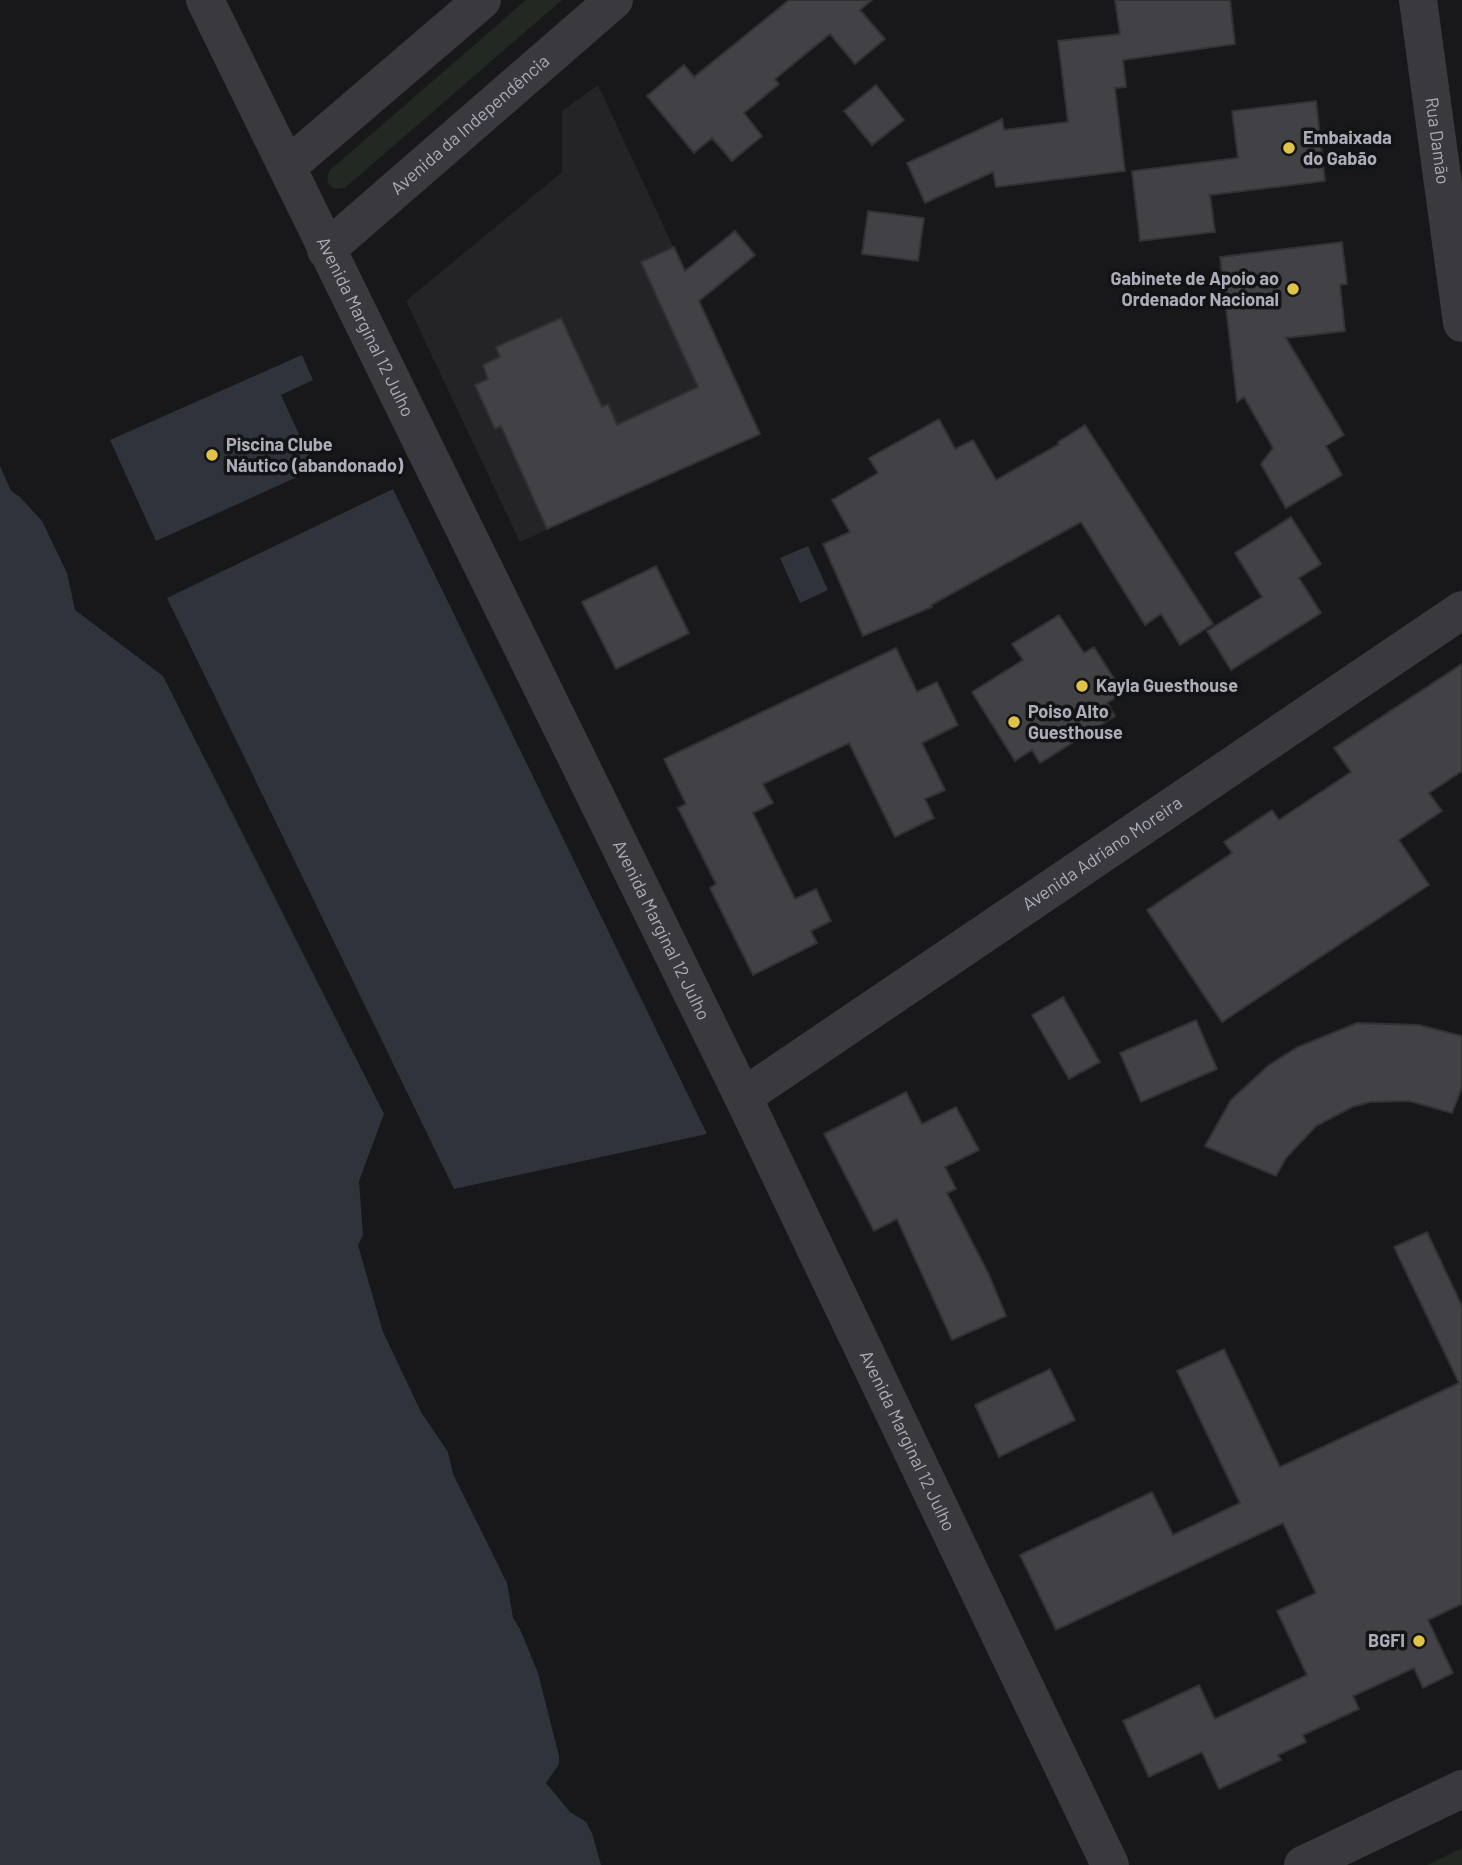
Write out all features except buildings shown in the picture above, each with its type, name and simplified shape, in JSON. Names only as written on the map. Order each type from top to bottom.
[{"type":"street","name":"Avenida Marginal 12 Julho","points":[[205,0],[743,1097],[1110,1865]]},
{"type":"street","points":[[287,167],[482,0]]},
{"type":"street","name":"Avenida da Independência","points":[[326,250],[614,0]]},
{"type":"street","name":"Rua Damão","points":[[1418,0],[1462,323]]},
{"type":"street","name":"Avenida Adriano Moreira","points":[[743,1097],[1462,610]]},
{"type":"street","points":[[1303,1865],[1462,1789]]},
{"type":"shaded area","points":[[526,0],[562,0],[346,187],[337,189],[330,186],[330,170]]},
{"type":"shaded area","points":[[598,85],[760,434],[520,542],[406,301],[562,172],[562,111]]},
{"type":"shaded area","name":"Piscina Clube Náutico (abandonado)","points":[[302,355],[313,380],[281,395],[315,469],[156,541],[110,440]]},
{"type":"shaded area","points":[[0,466],[11,491],[42,521],[67,573],[75,610],[163,676],[384,1114],[359,1181],[363,1235],[358,1245],[383,1332],[421,1412],[448,1452],[453,1474],[507,1583],[513,1618],[538,1673],[559,1756],[559,1764],[546,1783],[570,1812],[586,1822],[601,1865],[0,1865]]},
{"type":"shaded area","points":[[393,489],[707,1134],[454,1189],[167,598]]},
{"type":"shaded area","points":[[808,546],[828,590],[800,603],[780,558]]},
{"type":"shaded area","points":[[1462,1848],[1462,1865],[1427,1865]]},
{"type":"place","name":"Embaixada do Gabão","points":[[1289,148]]},
{"type":"place","name":"Gabinete de Apoio ao Ordenador Nacional","points":[[1293,289]]},
{"type":"place","name":"Piscina Clube Náutico (abandonado)","points":[[212,455]]},
{"type":"place","name":"Kayla Guesthouse","points":[[1082,686]]},
{"type":"place","name":"Poiso Alto Guesthouse","points":[[1014,722]]},
{"type":"place","name":"BGFI","points":[[1419,1641]]}]
